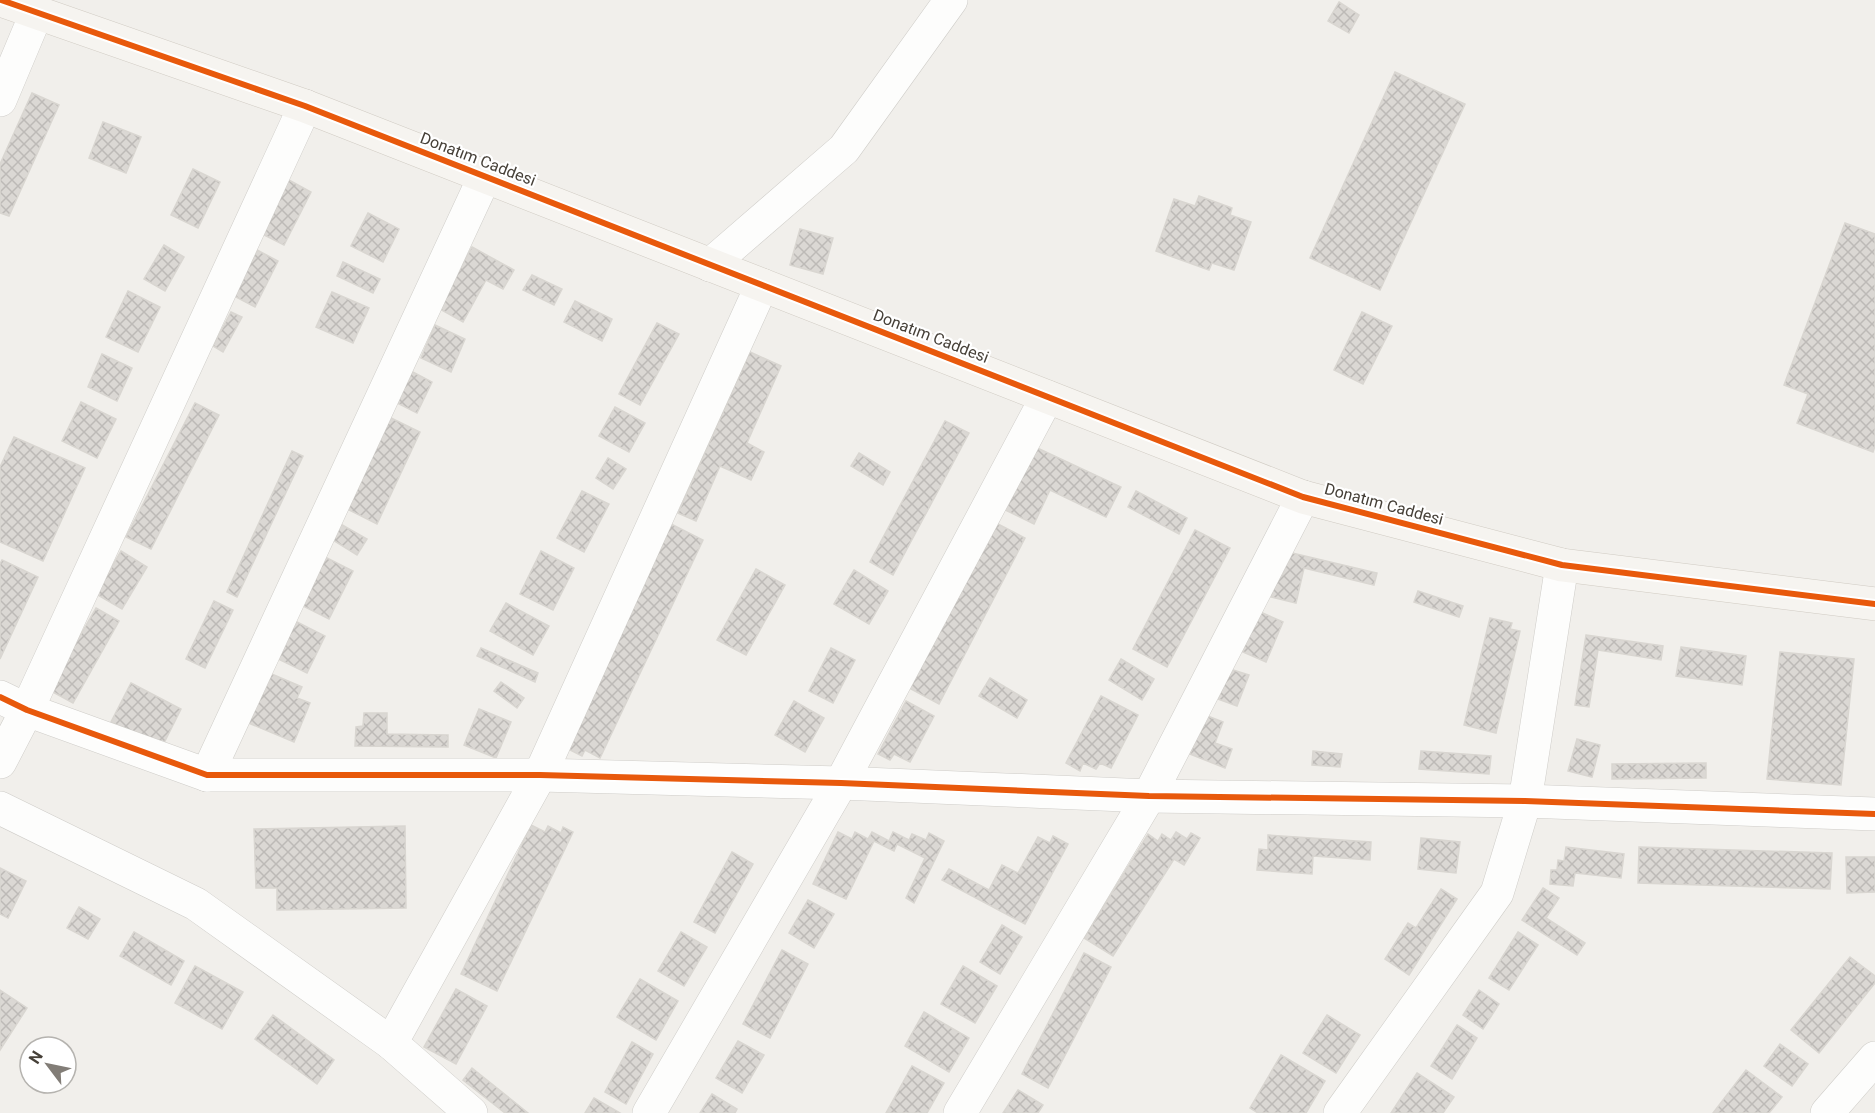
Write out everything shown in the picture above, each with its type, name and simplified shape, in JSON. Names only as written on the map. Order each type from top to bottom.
[{"type":"street","name":"Donatım Caddesi","points":[[1,0],[305,106],[1303,497],[1562,565],[1875,604]]},
{"type":"street","points":[[710,265],[844,149],[951,0]]},
{"type":"street","points":[[0,100],[37,12]]},
{"type":"street","points":[[0,762],[13,703],[305,106]]},
{"type":"street","points":[[207,775],[485,176]]},
{"type":"street","points":[[391,1043],[540,775],[762,285]]},
{"type":"street","points":[[649,1113],[841,783],[1047,397]]},
{"type":"street","points":[[960,1113],[1149,796],[1303,497]]},
{"type":"street","points":[[1340,1113],[1497,893],[1525,801],[1562,565]]},
{"type":"street","points":[[13,703],[207,775],[540,775],[841,783],[1149,796],[1525,801],[1875,814]]},
{"type":"street","points":[[0,808],[196,904],[391,1043],[471,1113]]},
{"type":"street","points":[[1827,1113],[1875,1058]]},
{"type":"building","points":[[1339,2],[1359,15],[1349,33],[1328,21]]},
{"type":"building","points":[[1395,72],[1465,104],[1380,290],[1310,258]]},
{"type":"building","points":[[32,93],[59,105],[9,216],[0,213],[0,164]]},
{"type":"building","points":[[103,122],[141,137],[126,173],[89,158]]},
{"type":"building","points":[[193,169],[220,182],[198,228],[171,215]]},
{"type":"building","points":[[287,179],[311,192],[284,245],[260,233]]},
{"type":"building","points":[[1199,196],[1232,208],[1230,215],[1251,222],[1234,270],[1212,263],[1209,270],[1156,251],[1174,199],[1195,206]]},
{"type":"building","points":[[368,213],[399,229],[383,262],[351,246]]},
{"type":"building","points":[[1845,223],[1875,234],[1875,446],[1873,452],[1797,423],[1808,394],[1784,385]]},
{"type":"building","points":[[800,229],[833,238],[823,274],[790,265]]},
{"type":"building","points":[[164,245],[184,257],[165,291],[144,279]]},
{"type":"building","points":[[472,247],[514,270],[503,289],[486,280],[463,322],[438,308]]},
{"type":"building","points":[[257,250],[278,261],[255,307],[234,296]]},
{"type":"building","points":[[343,262],[380,279],[373,293],[337,276]]},
{"type":"building","points":[[532,275],[562,289],[554,305],[523,290]]},
{"type":"building","points":[[128,291],[160,307],[138,352],[106,337]]},
{"type":"building","points":[[332,292],[369,308],[353,343],[316,327]]},
{"type":"building","points":[[575,301],[612,319],[602,341],[564,322]]},
{"type":"building","points":[[231,312],[242,317],[223,352],[213,346]]},
{"type":"building","points":[[1362,312],[1392,326],[1363,384],[1334,370]]},
{"type":"building","points":[[657,323],[679,334],[640,405],[619,394]]},
{"type":"building","points":[[435,325],[465,339],[451,372],[421,358]]},
{"type":"building","points":[[750,352],[781,366],[747,443],[764,452],[751,480],[720,466],[696,521],[678,513]]},
{"type":"building","points":[[102,354],[132,368],[117,401],[88,387]]},
{"type":"building","points":[[409,370],[432,382],[417,413],[393,401]]},
{"type":"building","points":[[81,402],[116,419],[97,458],[62,441]]},
{"type":"building","points":[[195,403],[219,415],[151,549],[126,537]]},
{"type":"building","points":[[615,407],[645,423],[629,452],[599,436]]},
{"type":"building","points":[[389,417],[420,432],[377,524],[345,508]]},
{"type":"building","points":[[945,421],[969,433],[893,575],[870,562]]},
{"type":"building","points":[[14,437],[85,468],[43,561],[0,542],[0,467]]},
{"type":"building","points":[[1033,446],[1121,487],[1106,517],[1050,490],[1034,524],[1003,509]]},
{"type":"building","points":[[292,451],[303,456],[237,597],[227,592]]},
{"type":"building","points":[[859,453],[890,472],[883,485],[851,466]]},
{"type":"building","points":[[608,458],[626,469],[613,489],[596,478]]},
{"type":"building","points":[[582,491],[609,504],[584,552],[557,538]]},
{"type":"building","points":[[1136,491],[1187,518],[1179,534],[1128,507]]},
{"type":"building","points":[[337,522],[367,539],[357,555],[328,537]]},
{"type":"building","points":[[996,523],[1025,538],[939,704],[909,688]]},
{"type":"building","points":[[671,524],[703,540],[600,758],[585,750],[582,756],[566,748]]},
{"type":"building","points":[[1195,530],[1230,548],[1167,667],[1133,649]]},
{"type":"building","points":[[121,551],[147,567],[122,609],[96,594]]},
{"type":"building","points":[[541,551],[574,568],[553,610],[520,594]]},
{"type":"building","points":[[1288,552],[1377,573],[1374,585],[1304,568],[1296,603],[1271,597],[1277,574],[1283,575]]},
{"type":"building","points":[[321,555],[353,571],[329,619],[297,603]]},
{"type":"building","points":[[2,560],[38,577],[0,659],[0,564]]},
{"type":"building","points":[[756,569],[785,585],[746,655],[717,640]]},
{"type":"building","points":[[854,570],[888,591],[869,624],[834,604]]},
{"type":"building","points":[[1418,591],[1463,606],[1459,617],[1414,602]]},
{"type":"building","points":[[214,601],[233,610],[205,668],[186,659]]},
{"type":"building","points":[[506,603],[549,626],[533,655],[490,631]]},
{"type":"building","points":[[96,608],[119,621],[73,703],[49,690]]},
{"type":"building","points":[[1258,611],[1283,622],[1266,662],[1241,651]]},
{"type":"building","points":[[1490,618],[1512,623],[1510,629],[1520,631],[1496,733],[1464,725]]},
{"type":"building","points":[[293,620],[325,636],[307,673],[274,657]]},
{"type":"building","points":[[1586,635],[1663,646],[1661,660],[1598,650],[1589,707],[1575,705]]},
{"type":"building","points":[[1681,647],[1746,656],[1742,685],[1676,676]]},
{"type":"building","points":[[481,648],[538,673],[535,682],[477,656]]},
{"type":"building","points":[[831,648],[855,660],[833,703],[809,691]]},
{"type":"building","points":[[1780,652],[1854,659],[1841,785],[1767,779]]},
{"type":"building","points":[[1121,659],[1154,679],[1142,700],[1109,680]]},
{"type":"building","points":[[260,669],[302,687],[297,698],[310,703],[294,742],[239,719]]},
{"type":"building","points":[[1230,669],[1249,675],[1237,706],[1218,699]]},
{"type":"building","points":[[990,678],[1027,700],[1017,718],[979,696]]},
{"type":"building","points":[[501,682],[524,698],[517,708],[494,691]]},
{"type":"building","points":[[131,683],[181,709],[162,747],[111,722]]},
{"type":"building","points":[[1101,696],[1138,715],[1111,768],[1100,763],[1096,769],[1083,763],[1080,771],[1066,763]]},
{"type":"building","points":[[794,701],[824,718],[805,752],[775,735]]},
{"type":"building","points":[[906,701],[934,716],[910,762],[894,754],[890,760],[878,754]]},
{"type":"building","points":[[479,709],[511,722],[496,758],[464,745]]},
{"type":"building","points":[[364,713],[387,713],[387,734],[448,735],[448,747],[355,746],[356,727],[363,726]]},
{"type":"building","points":[[1205,715],[1223,722],[1215,743],[1232,749],[1225,768],[1190,754]]},
{"type":"building","points":[[1577,739],[1600,745],[1592,777],[1568,771]]},
{"type":"building","points":[[1313,751],[1342,754],[1340,767],[1312,765]]},
{"type":"building","points":[[1421,751],[1491,756],[1489,774],[1419,769]]},
{"type":"building","points":[[1706,763],[1706,778],[1612,779],[1612,764]]},
{"type":"building","points":[[531,825],[545,832],[548,826],[561,833],[563,827],[573,832],[497,991],[461,974]]},
{"type":"building","points":[[405,826],[406,908],[277,910],[277,888],[256,888],[254,829]]},
{"type":"building","points":[[838,832],[852,839],[855,832],[868,839],[872,832],[889,841],[893,832],[909,840],[912,834],[926,840],[929,833],[944,841],[914,903],[906,898],[925,858],[897,844],[894,851],[874,841],[846,899],[813,884]]},
{"type":"building","points":[[1176,832],[1187,839],[1191,833],[1200,838],[1184,865],[1174,859],[1113,956],[1084,938],[1148,834],[1158,841],[1162,834],[1171,840]]},
{"type":"building","points":[[1268,835],[1371,842],[1370,860],[1313,856],[1312,874],[1257,870],[1259,849],[1268,850]]},
{"type":"building","points":[[1053,836],[1068,844],[1025,924],[942,880],[949,869],[989,890],[1002,865],[1018,873],[1038,837],[1050,843]]},
{"type":"building","points":[[1421,838],[1460,842],[1456,873],[1418,869]]},
{"type":"building","points":[[1566,847],[1624,854],[1621,878],[1575,873],[1573,886],[1550,884],[1551,870],[1557,870],[1558,860],[1564,861]]},
{"type":"building","points":[[1639,847],[1832,853],[1830,889],[1638,883]]},
{"type":"building","points":[[732,852],[753,864],[715,933],[694,922]]},
{"type":"building","points":[[1846,857],[1875,857],[1875,892],[1847,893]]},
{"type":"building","points":[[0,868],[26,881],[8,918],[0,914]]},
{"type":"building","points":[[1543,888],[1559,898],[1546,918],[1585,943],[1577,955],[1522,920]]},
{"type":"building","points":[[1441,889],[1457,899],[1409,975],[1385,959],[1408,923],[1416,928]]},
{"type":"building","points":[[808,900],[834,914],[814,948],[789,933]]},
{"type":"building","points":[[79,907],[100,919],[88,939],[67,928]]},
{"type":"building","points":[[1002,925],[1022,937],[1000,974],[980,962]]},
{"type":"building","points":[[134,932],[184,961],[171,985],[120,956]]},
{"type":"building","points":[[681,932],[707,947],[684,986],[658,971]]},
{"type":"building","points":[[1518,932],[1538,945],[1509,990],[1489,978]]},
{"type":"building","points":[[782,950],[808,964],[770,1038],[743,1024]]},
{"type":"building","points":[[1084,953],[1111,967],[1048,1088],[1022,1074]]},
{"type":"building","points":[[1850,957],[1875,976],[1875,983],[1819,1053],[1791,1030]]},
{"type":"building","points":[[195,966],[243,992],[222,1029],[175,1003]]},
{"type":"building","points":[[963,966],[997,986],[975,1023],[941,1004]]},
{"type":"building","points":[[640,979],[678,1001],[656,1040],[617,1017]]},
{"type":"building","points":[[456,989],[487,1006],[456,1064],[424,1047]]},
{"type":"building","points":[[0,990],[27,1008],[0,1050]]},
{"type":"building","points":[[1479,990],[1499,1004],[1483,1029],[1463,1015]]},
{"type":"building","points":[[924,1012],[969,1038],[949,1072],[905,1046]]},
{"type":"building","points":[[273,1015],[334,1060],[317,1084],[255,1039]]},
{"type":"building","points":[[1327,1015],[1360,1035],[1336,1073],[1303,1053]]},
{"type":"building","points":[[1457,1025],[1477,1038],[1452,1079],[1431,1066]]},
{"type":"building","points":[[738,1041],[764,1055],[742,1093],[716,1078]]},
{"type":"building","points":[[632,1042],[653,1054],[626,1104],[605,1092]]},
{"type":"building","points":[[1780,1044],[1808,1064],[1792,1086],[1764,1066]]},
{"type":"building","points":[[1281,1055],[1325,1081],[1306,1113],[1258,1113],[1250,1108]]},
{"type":"building","points":[[912,1066],[944,1083],[927,1113],[886,1113]]},
{"type":"building","points":[[472,1068],[528,1113],[505,1113],[463,1080]]},
{"type":"building","points":[[1746,1070],[1782,1097],[1769,1113],[1713,1113]]},
{"type":"building","points":[[1417,1073],[1454,1097],[1443,1113],[1391,1113]]},
{"type":"building","points":[[1018,1090],[1043,1105],[1038,1113],[1003,1113]]},
{"type":"building","points":[[712,1094],[737,1109],[735,1113],[700,1113]]},
{"type":"building","points":[[594,1098],[620,1113],[585,1113]]},
{"type":"cycle path","points":[[1,0],[305,106],[1303,497],[1562,565],[1875,604]]},
{"type":"cycle path","points":[[0,697],[27,710],[207,775],[540,775],[841,783],[1149,796],[1525,801],[1875,814]]}]
